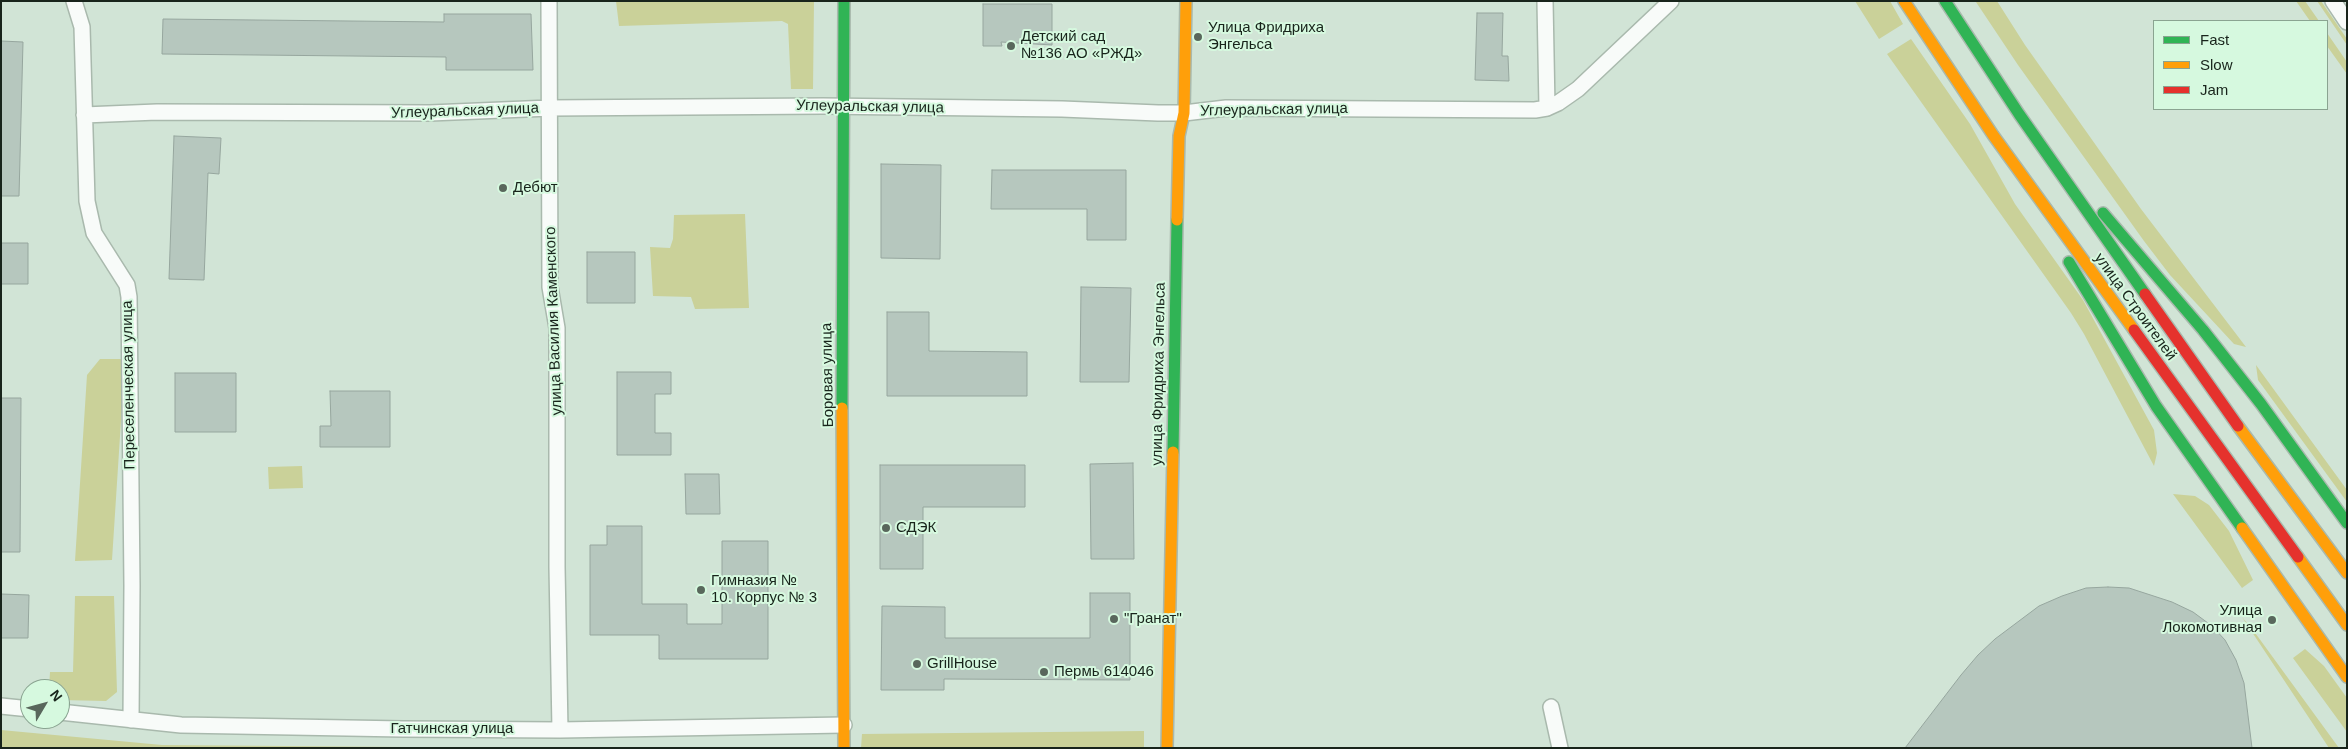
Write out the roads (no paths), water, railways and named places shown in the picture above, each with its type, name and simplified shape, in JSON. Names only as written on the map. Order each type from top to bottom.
[{"type":"main road","name":"Боровая улица","points":[[844,1],[842,314],[844,748]]},
{"type":"main road","name":"улица Фридриха Энгельса","points":[[1167,748],[1178,144],[1184,113],[1186,1]]},
{"type":"main road","name":"улица Строителей","points":[[1904,1],[1993,135],[2347,625]]},
{"type":"main road","name":"улица Строителей","points":[[1945,1],[2019,114],[2228,412],[2347,573]]},
{"type":"main road","points":[[2019,114],[2203,330],[2261,404],[2347,523]]},
{"type":"main road","points":[[1993,135],[2156,406],[2347,677]]},
{"type":"street","name":"Переселенческая улица","points":[[74,1],[82,27],[87,201],[94,233],[127,285],[129,297],[132,586],[131,720]]},
{"type":"street","name":"улица Василия Каменского","points":[[549,1],[550,287],[557,328],[557,566],[560,730]]},
{"type":"street","points":[[1545,1],[1547,108]]},
{"type":"street","points":[[1630,40],[1656,1]]},
{"type":"street","points":[[1630,40],[1671,1]]},
{"type":"street","points":[[2333,1],[2347,22]]},
{"type":"street","name":"Углеуральская улица","points":[[84,115],[157,112],[430,114],[550,108],[844,106],[1184,113],[1226,108],[1535,110],[1547,108],[1578,89],[1630,40]]},
{"type":"street","points":[[1,706],[20,708]]},
{"type":"street","points":[[1551,707],[1560,748]]},
{"type":"street","name":"Гатчинская улица","points":[[70,713],[190,725],[560,730],[844,725]]},
{"type":"place","name":"Улица Фридриха Энгельса","points":[[1198,37]]},
{"type":"place","name":"Детский сад №136 АО «РЖД»","points":[[1011,46]]},
{"type":"place","name":"Дебют","points":[[503,188]]},
{"type":"place","name":"СДЭК","points":[[886,528]]},
{"type":"place","name":"Гимназия № 10. Корпус № 3","points":[[701,590]]},
{"type":"place","name":"\"Гранат\"","points":[[1114,619]]},
{"type":"place","name":"Улица Локомотивная","points":[[2272,620]]},
{"type":"place","name":"GrillHouse","points":[[917,664]]},
{"type":"place","name":"Пермь 614046","points":[[1044,672]]}]
